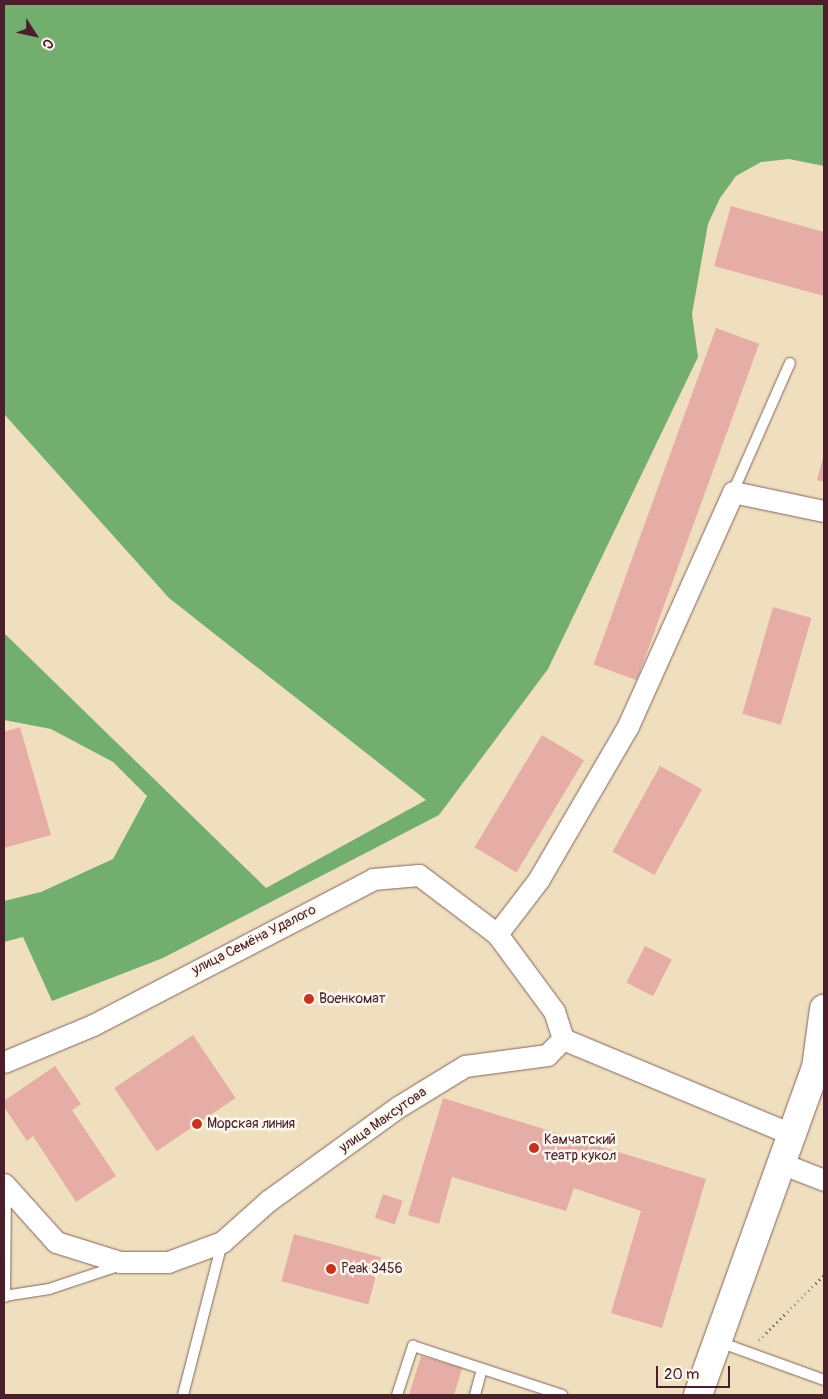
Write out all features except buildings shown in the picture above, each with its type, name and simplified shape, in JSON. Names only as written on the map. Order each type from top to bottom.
[{"type":"main road","points":[[698,1395],[794,1135],[816,1068],[824,1009]]},
{"type":"street","points":[[794,1135],[563,1039],[554,1010],[497,934],[539,879],[628,726],[733,492],[824,511]]},
{"type":"street","name":"улица Семёна Удалого","points":[[4,1062],[92,1024],[373,879],[419,875],[497,934]]},
{"type":"street","name":"улица Максутова","points":[[222,1242],[268,1201],[390,1113],[465,1066],[547,1055],[563,1039]]},
{"type":"street","points":[[783,1164],[824,1180]]},
{"type":"street","points":[[5,1185],[56,1242],[120,1262],[168,1262],[222,1242]]},
{"type":"lane","points":[[733,492],[790,363]]},
{"type":"lane","points":[[5,1185],[4,1296],[49,1289],[130,1262]]},
{"type":"lane","points":[[183,1395],[222,1242]]},
{"type":"lane","points":[[719,1342],[824,1380]]},
{"type":"lane","points":[[397,1395],[413,1346],[482,1369],[536,1391],[562,1395]]},
{"type":"lane","points":[[475,1395],[482,1369]]},
{"type":"path","points":[[746,1351],[824,1275]]},
{"type":"green space","points":[[4,4],[824,5],[824,166],[789,159],[761,162],[736,176],[720,198],[708,224],[692,314],[698,357],[548,669],[439,815],[163,958],[52,1001],[23,937],[4,942],[4,901],[41,892],[113,859],[147,796],[113,762],[51,729],[4,720],[4,633],[266,888],[426,800],[169,598],[4,414]]},
{"type":"place","name":"Военкомат","points":[[309,999]]},
{"type":"place","name":"Морская линия","points":[[197,1124]]},
{"type":"place","name":"Камчатский театр кукол","points":[[534,1148]]},
{"type":"place","name":"Peak 3456","points":[[331,1269]]}]
